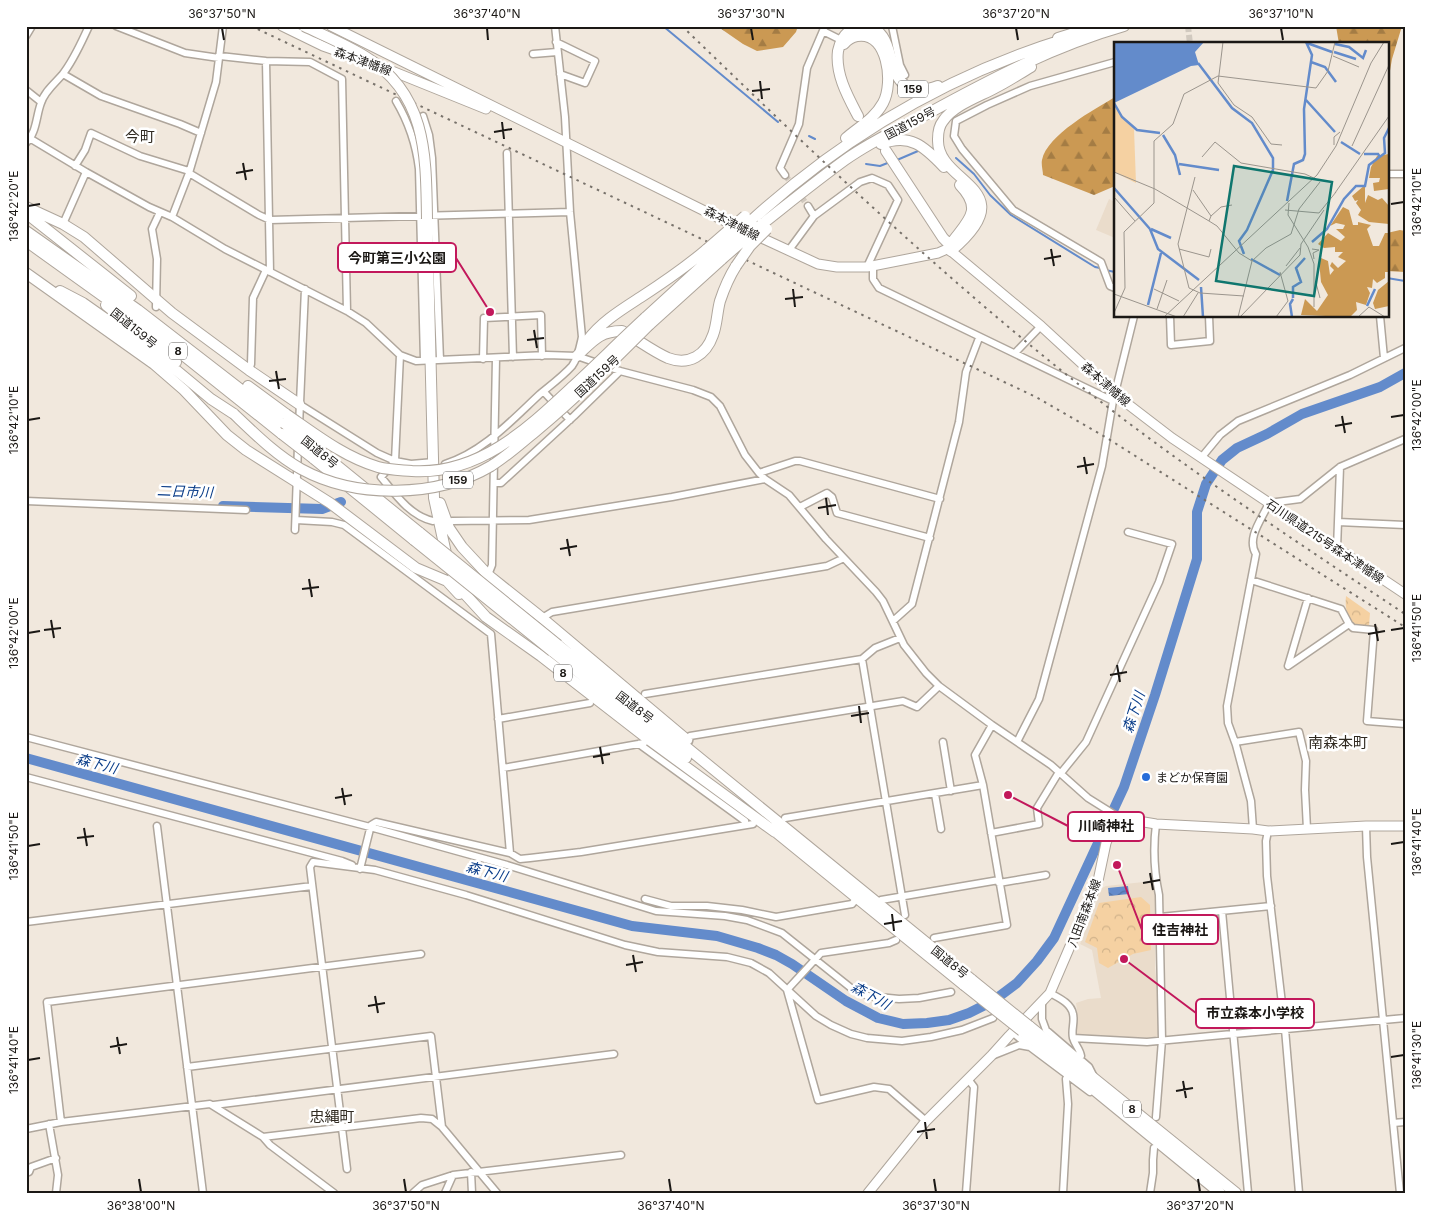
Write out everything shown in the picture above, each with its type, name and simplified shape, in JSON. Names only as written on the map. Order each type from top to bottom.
[{"type":"highway","name":"8","points":[[304,26],[366,57],[390,76],[404,93],[415,114],[422,137],[426,172],[432,360],[439,496],[449,528],[462,547],[488,575],[640,696],[752,802]]},
{"type":"highway","name":"国道159号","points":[[756,222],[764,209],[795,183],[851,141],[890,116],[1002,61],[1038,47],[1111,26]]},
{"type":"highway","name":"国道159号","points":[[200,357],[208,356],[285,418],[360,460],[394,470],[421,472],[460,466],[502,446],[528,427],[647,321],[714,254],[756,222],[868,145],[1031,60],[1079,40],[1124,26]]},
{"type":"highway","points":[[884,152],[949,248],[966,237],[974,226],[981,208],[979,196],[943,160],[938,150],[939,129],[943,120],[961,106],[1053,55],[1134,26]]},
{"type":"highway","name":"159","points":[[843,41],[852,29],[866,27],[877,32],[886,41],[896,75],[902,83],[909,88],[921,90],[930,89],[951,81],[986,64],[1032,46],[1090,28],[1095,30]]},
{"type":"highway","name":"159","points":[[795,183],[807,169],[872,117],[879,110],[886,97],[888,89],[887,67],[885,56],[880,46],[870,38],[862,35],[843,41]]},
{"type":"highway","points":[[843,41],[843,76],[860,116]]},
{"type":"highway","name":"159","points":[[868,145],[878,145],[900,139],[917,143],[939,161],[969,194],[973,209],[970,218],[949,248]]},
{"type":"highway","points":[[26,207],[63,224],[84,237],[110,258],[156,304],[299,404]]},
{"type":"highway","name":"8","points":[[26,212],[184,338],[184,345]]},
{"type":"highway","name":"159","points":[[577,356],[595,330],[616,313],[687,266],[714,254],[756,222]]},
{"type":"highway","name":"159","points":[[577,356],[602,334],[613,331],[622,331],[669,358],[680,361],[690,360],[704,352],[714,335],[720,301],[727,282],[750,246],[756,222]]},
{"type":"highway","name":"8","points":[[26,231],[102,283],[200,357]]},
{"type":"highway","name":"国道8号","points":[[26,242],[71,272],[168,343],[282,434],[417,536]]},
{"type":"highway","name":"国道159号","points":[[71,272],[78,284],[168,355],[263,441],[301,468],[320,477],[342,485],[376,490],[401,491],[430,488],[464,478],[490,466],[508,454],[557,413],[604,370],[647,321]]},
{"type":"highway","points":[[26,273],[154,361],[227,435],[246,450],[333,505],[416,568],[447,582],[472,608],[486,617]]},
{"type":"highway","points":[[45,286],[66,293],[83,303],[164,360],[211,399],[234,414]]},
{"type":"highway","name":"国道8号","points":[[285,418],[314,447],[417,536],[762,819],[777,823],[857,898],[968,982]]},
{"type":"highway","name":"8","points":[[438,463],[434,498],[447,558],[464,593],[486,617],[541,656],[643,742],[752,821],[777,823]]},
{"type":"highway","name":"国道8号","points":[[555,648],[680,742],[878,904],[1021,1030],[1220,1193]]},
{"type":"highway","name":"国道8号","points":[[1021,1030],[1094,1078],[1236,1193]]},
{"type":"main road","name":"森本津幡線","points":[[282,26],[293,29],[323,46],[377,65],[524,124],[529,124]]},
{"type":"main road","name":"森本津幡線","points":[[331,26],[734,225],[818,264],[837,267],[870,266],[938,253],[949,248],[1041,326],[1114,398],[1245,488]]},
{"type":"main road","name":"石川県道215号森本津幡線","points":[[1245,488],[1405,594]]},
{"type":"main road","points":[[1120,818],[1156,824],[1268,831],[1405,826]]},
{"type":"main road","name":"八田南森本線","points":[[868,1193],[926,1121],[991,1056],[1021,1030],[1050,993],[1098,881],[1106,843],[1113,826],[1120,818]]},
{"type":"street","points":[[26,36],[32,26]]},
{"type":"street","points":[[89,26],[77,52],[41,102],[28,141],[172,217],[225,249],[347,311],[377,332],[400,355],[416,361],[577,356],[620,371],[693,390],[711,397],[720,406],[745,455],[759,473],[789,494],[826,539],[876,592],[883,601],[900,638],[917,662],[939,686],[1060,772],[1088,798],[1120,818]]},
{"type":"street","points":[[116,26],[184,53],[266,61],[310,62],[342,80],[347,311]]},
{"type":"street","points":[[172,217],[189,172],[216,82],[223,26]]},
{"type":"street","points":[[299,404],[377,453],[395,461],[411,464],[438,463],[457,460],[494,437],[572,365],[577,356],[582,337],[570,212],[560,74],[554,26]]},
{"type":"street","points":[[892,26],[900,65],[906,75]]},
{"type":"street","points":[[785,174],[780,168],[799,124],[807,68],[824,29],[843,41]]},
{"type":"street","points":[[556,42],[595,61],[585,84],[560,74]]},
{"type":"street","points":[[377,50],[377,65]]},
{"type":"street","points":[[533,54],[557,52]]},
{"type":"street","points":[[249,370],[251,364],[253,298],[268,271],[270,220],[266,61]]},
{"type":"street","points":[[1114,62],[1030,86],[987,105],[956,121],[954,136],[962,149],[1013,210],[1101,262],[1110,286],[1114,288]]},
{"type":"street","points":[[63,74],[101,96],[201,133]]},
{"type":"street","points":[[26,90],[41,102]]},
{"type":"street","points":[[396,101],[410,129],[416,149],[435,260],[432,360]]},
{"type":"street","points":[[423,116],[431,146],[428,217],[423,260],[432,360]]},
{"type":"street","points":[[410,129],[426,125]]},
{"type":"street","points":[[75,166],[85,150],[91,133],[140,156],[189,172],[270,220],[570,212]]},
{"type":"street","points":[[508,153],[512,357]]},
{"type":"street","points":[[63,224],[86,172]]},
{"type":"street","points":[[1388,174],[1405,174]]},
{"type":"street","points":[[789,250],[814,216],[860,182],[872,178],[888,185],[898,200],[870,266],[873,279],[879,288],[979,338],[1114,398]]},
{"type":"street","points":[[808,206],[814,216]]},
{"type":"street","points":[[156,304],[158,260],[152,229],[160,212]]},
{"type":"street","points":[[295,530],[305,290]]},
{"type":"street","points":[[483,358],[484,318],[540,315],[542,356]]},
{"type":"street","points":[[1018,742],[1039,699],[1102,466],[1114,398],[1134,318]]},
{"type":"street","points":[[1170,318],[1171,345],[1210,341],[1209,318]]},
{"type":"street","points":[[1380,318],[1384,358]]},
{"type":"street","points":[[1014,353],[1041,326]]},
{"type":"street","points":[[893,621],[912,604],[959,422],[966,372],[979,338]]},
{"type":"street","points":[[1201,458],[1220,435],[1238,421],[1350,375],[1405,348]]},
{"type":"street","points":[[400,355],[395,461],[381,477],[397,498],[423,518],[433,521]]},
{"type":"street","points":[[488,575],[492,565],[494,520],[496,358]]},
{"type":"street","points":[[495,483],[501,484],[620,371]]},
{"type":"street","points":[[544,392],[570,420]]},
{"type":"street","points":[[1253,829],[1251,800],[1228,724],[1227,706],[1256,554],[1253,549],[1252,539],[1269,504],[1300,499],[1340,467],[1405,439]]},
{"type":"street","points":[[759,473],[800,461],[940,500]]},
{"type":"street","points":[[1337,549],[1340,467]]},
{"type":"street","points":[[452,521],[529,520],[672,497],[765,479]]},
{"type":"street","points":[[800,507],[827,493],[832,497],[837,513],[930,538]]},
{"type":"street","points":[[26,502],[246,510]]},
{"type":"street","points":[[296,517],[344,525],[491,634],[510,853]]},
{"type":"street","points":[[1338,522],[1405,525]]},
{"type":"street","points":[[991,833],[1039,824],[1037,808],[1060,772],[1086,742],[1159,582],[1172,544],[1128,532]]},
{"type":"street","points":[[542,618],[552,612],[827,566],[844,558]]},
{"type":"street","points":[[1251,580],[1341,609],[1353,628],[1374,630],[1367,722],[1405,724]]},
{"type":"street","points":[[1308,598],[1288,666],[1349,624]]},
{"type":"street","points":[[664,690],[661,688],[637,691],[640,696],[664,690],[862,659],[876,648],[900,638]]},
{"type":"street","points":[[862,659],[905,915]]},
{"type":"street","points":[[689,741],[690,736],[869,706],[906,701],[918,707],[939,686]]},
{"type":"street","points":[[498,719],[572,706],[575,709],[593,706],[593,699]]},
{"type":"street","points":[[934,938],[1006,925],[983,785],[975,755],[992,725]]},
{"type":"street","points":[[1235,742],[1299,732],[1306,762],[1304,790],[1307,829]]},
{"type":"street","points":[[26,737],[507,865],[656,911],[725,916],[747,920],[782,933],[851,988],[868,996],[899,999],[951,992]]},
{"type":"street","points":[[503,768],[643,742],[732,812],[752,821],[756,826],[732,831],[732,812]]},
{"type":"street","points":[[943,742],[951,791]]},
{"type":"street","points":[[26,777],[360,867]]},
{"type":"street","points":[[777,823],[806,812],[806,815],[983,785]]},
{"type":"street","points":[[935,794],[941,829]]},
{"type":"street","points":[[777,823],[807,818],[806,815]]},
{"type":"street","points":[[360,867],[370,828],[376,822],[510,853],[520,859],[581,852],[752,821]]},
{"type":"street","points":[[1156,824],[1153,851],[1159,895],[1162,1040],[1156,1117]]},
{"type":"street","points":[[157,826],[203,1193]]},
{"type":"street","points":[[1366,826],[1367,857],[1400,1193]]},
{"type":"street","points":[[1268,831],[1266,841],[1267,876],[1285,1029],[1299,1193]]},
{"type":"street","points":[[348,1169],[312,886],[310,867],[313,862],[375,870],[466,895],[625,945],[658,952],[726,957],[751,963],[769,973],[789,989],[816,1016],[851,1034],[902,1041],[962,1030],[993,1018]]},
{"type":"street","points":[[878,904],[881,900],[902,896],[1046,875]]},
{"type":"street","points":[[26,922],[312,886]]},
{"type":"street","points":[[646,899],[671,906],[742,910],[776,917],[852,904],[857,898]]},
{"type":"street","points":[[1160,917],[1271,906]]},
{"type":"street","points":[[1222,911],[1248,1193]]},
{"type":"street","points":[[789,989],[821,953],[889,943],[896,940]]},
{"type":"street","points":[[61,1122],[46,1002],[421,954]]},
{"type":"street","points":[[789,989],[818,1100],[874,1087],[889,1088],[926,1121]]},
{"type":"street","points":[[1050,993],[1068,1003],[1074,1014],[1072,1033],[1074,1044],[1080,1051],[1081,1056]]},
{"type":"street","points":[[1042,1002],[1042,1019],[1046,1030],[1089,1067],[1094,1078]]},
{"type":"street","points":[[1073,1038],[1147,1042],[1405,1018]]},
{"type":"street","points":[[1021,1030],[1030,1047],[1130,1120]]},
{"type":"street","points":[[187,1067],[431,1036],[442,1127]]},
{"type":"street","points":[[991,1056],[1019,1045],[1030,1047]]},
{"type":"street","points":[[26,1129],[61,1122],[214,1105],[614,1054]]},
{"type":"street","points":[[966,1193],[974,1087],[968,1079]]},
{"type":"street","points":[[1063,1193],[1068,1104],[1066,1079]]},
{"type":"street","points":[[214,1105],[263,1137],[270,1145],[334,1193]]},
{"type":"street","points":[[263,1137],[421,1118],[432,1119],[442,1127],[475,1172],[497,1193]]},
{"type":"street","points":[[1393,1123],[1405,1122]]},
{"type":"street","points":[[49,1124],[58,1175],[56,1193]]},
{"type":"street","points":[[1150,1193],[1154,1148]]},
{"type":"street","points":[[413,1193],[422,1185],[453,1175],[621,1154]]},
{"type":"street","points":[[26,1173],[29,1172],[31,1167],[56,1158]]},
{"type":"street","points":[[472,1193],[475,1172]]},
{"type":"street","points":[[445,1193],[453,1175]]},
{"type":"shaded area","points":[[1109,199],[1114,202],[1114,238],[1096,230]]},
{"type":"shaded area","points":[[1153,881],[1156,898],[1155,968],[1158,997],[1158,1035],[1154,1038],[1078,1035],[1076,1032],[1076,1003],[1088,999],[1101,998],[1092,950],[1080,944],[1102,888]]},
{"type":"green space","points":[[717,26],[798,26],[796,32],[783,47],[757,51]]},
{"type":"green space","points":[[1336,26],[1402,26],[1392,59],[1388,82],[1388,42],[1339,42]]},
{"type":"green space","points":[[1114,98],[1114,186],[1094,195],[1043,175],[1042,160],[1053,141],[1062,132]]},
{"type":"green space","points":[[1400,230],[1405,231],[1405,272],[1388,271],[1388,233]]},
{"type":"green space","points":[[1346,596],[1370,613],[1369,626],[1357,625],[1350,620],[1346,608]]},
{"type":"green space","points":[[1141,897],[1150,905],[1151,950],[1133,954],[1108,968],[1099,963],[1097,948],[1085,942],[1099,903]]},
{"type":"water","points":[[1128,886],[1129,894],[1109,896],[1108,888]]},
{"type":"waterway","points":[[663,26],[778,122]]},
{"type":"waterway","points":[[809,136],[815,139]]},
{"type":"waterway","points":[[897,160],[918,151]]},
{"type":"waterway","points":[[956,158],[974,174],[990,195],[1011,215],[1095,267],[1100,268]]},
{"type":"waterway","points":[[866,164],[880,166],[890,162]]},
{"type":"waterway","points":[[1105,270],[1114,272]]},
{"type":"waterway","points":[[1388,278],[1405,281]]},
{"type":"waterway","name":"森下川","points":[[26,758],[632,926],[717,936],[758,948],[792,964],[846,1001],[878,1018],[903,1024],[949,1020],[969,1013],[993,1001],[1017,983],[1054,938],[1124,787],[1197,559],[1197,512],[1206,484],[1222,460],[1237,448],[1302,414],[1380,387],[1405,373]]},
{"type":"waterway","name":"二日市川","points":[[223,506],[322,509],[341,502]]},
{"type":"tunnel","points":[[1188,26],[1190,42]]},
{"type":"tunnel","points":[[785,175],[808,206]]},
{"type":"railway","points":[[251,26],[1036,397],[1107,438],[1405,627]]},
{"type":"railway","points":[[682,26],[888,222],[1049,361],[1178,459],[1405,614]]},
{"type":"place","name":"今町第三小公園","points":[[490,312]]},
{"type":"place","name":"まどか保育園","points":[[1146,777]]},
{"type":"place","name":"川崎神社","points":[[1008,795]]},
{"type":"place","name":"住吉神社","points":[[1117,865]]},
{"type":"place","name":"市立森本小学校","points":[[1124,959]]},
{"type":"district","name":"今町","points":[[140,136]]},
{"type":"district","name":"南森本町","points":[[1338,742]]},
{"type":"district","name":"忠縄町","points":[[332,1116]]}]
